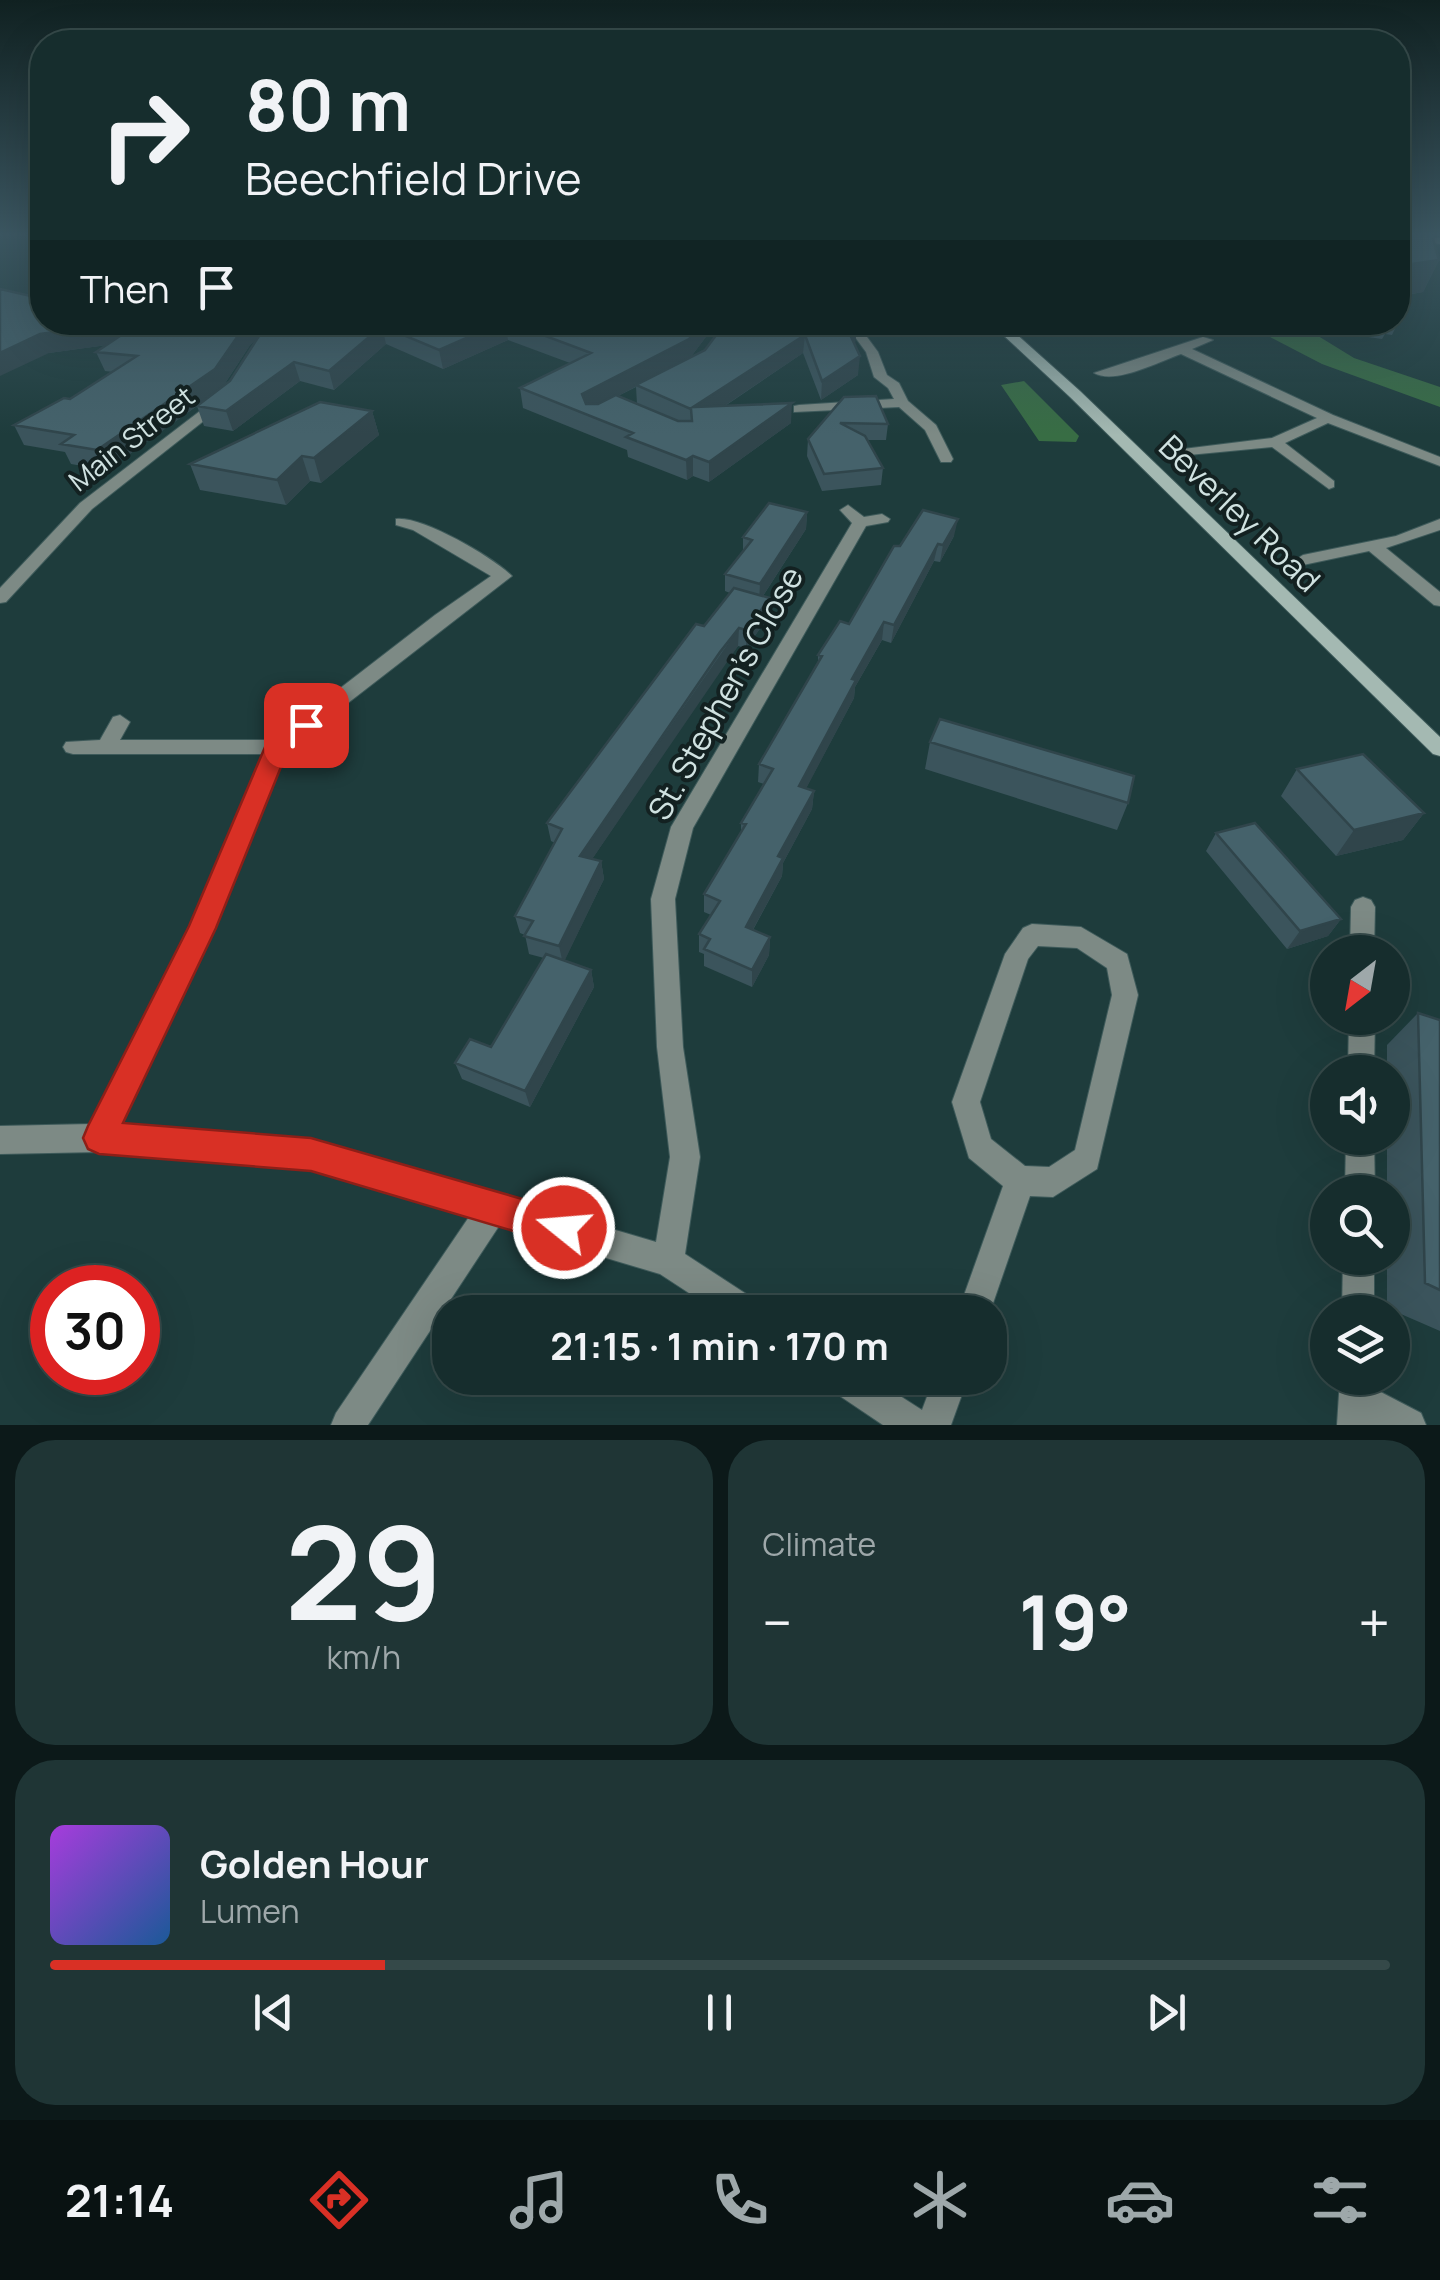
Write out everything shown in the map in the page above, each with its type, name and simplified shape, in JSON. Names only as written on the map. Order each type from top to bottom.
[{"type":"main road","name":"Beverley Road","points":[[1009,335],[1440,749]]},
{"type":"street","points":[[860,335],[882,377],[894,386],[902,403],[931,428],[946,459]]},
{"type":"street","points":[[1100,373],[1122,370],[1207,340]]},
{"type":"street","points":[[1183,350],[1328,418],[1440,462]]},
{"type":"street","name":"Main Street","points":[[2,592],[86,506],[218,406],[236,386]]},
{"type":"street","points":[[799,409],[902,403]]},
{"type":"street","points":[[1183,453],[1275,442],[1328,418]]},
{"type":"street","points":[[1275,442],[1328,484]]},
{"type":"street","name":"St. Stephen's Close","points":[[668,1261],[685,1157],[670,1047],[663,899],[682,827],[863,517]]},
{"type":"street","points":[[99,1138],[202,928],[277,747],[510,576],[416,522]]},
{"type":"street","points":[[1302,560],[1373,546],[1440,524]]},
{"type":"street","points":[[1373,546],[1440,601]]},
{"type":"street","points":[[106,747],[120,722]]},
{"type":"street","points":[[73,747],[277,747]]},
{"type":"street","points":[[1362,935],[1363,907]]},
{"type":"street","points":[[1032,935],[1081,938],[1118,962],[1125,995],[1087,1159],[1053,1182],[1020,1180],[979,1148],[966,1102],[1018,954],[1032,935]]},
{"type":"street","points":[[0,1140],[99,1138],[311,1155],[495,1206],[668,1261],[720,1295]]},
{"type":"street","points":[[980,1295],[1020,1180]]},
{"type":"street","points":[[348,1425],[495,1206]]},
{"type":"street","points":[[869,1395],[914,1425]]},
{"type":"street","points":[[934,1425],[945,1395]]},
{"type":"street","points":[[1356,1400],[1408,1425]]},
{"type":"green space","points":[[1266,335],[1317,335],[1354,358],[1440,387],[1440,407],[1322,364]]},
{"type":"green space","points":[[1024,381],[1079,436],[1076,442],[1039,441],[1001,385]]},
{"type":"building","points":[[0,302],[30,302],[30,335],[38,335],[0,353]]},
{"type":"building","points":[[122,335],[238,335],[215,369],[97,450],[61,444],[74,435],[14,425],[64,398],[70,399],[137,356],[96,352]]},
{"type":"building","points":[[371,335],[329,371],[294,362],[226,411],[197,406],[230,381],[259,336]]},
{"type":"building","points":[[403,335],[473,335],[439,350]]},
{"type":"building","points":[[543,335],[692,335],[582,394],[586,404],[598,404],[616,395],[678,421],[692,421],[691,409],[636,385],[705,350],[716,335],[805,335],[693,407],[792,403],[709,462],[693,456],[686,460],[626,437],[633,433],[520,388],[591,353]]},
{"type":"building","points":[[805,335],[850,335],[860,356],[822,381]]},
{"type":"building","points":[[876,396],[888,424],[840,423],[865,436],[883,468],[824,474],[808,439],[844,397]]},
{"type":"building","points":[[320,402],[372,411],[314,458],[302,456],[277,480],[190,464]]},
{"type":"building","points":[[769,503],[807,512],[760,584],[725,574],[752,540],[743,537]]},
{"type":"building","points":[[923,510],[958,519],[943,545],[938,544],[894,625],[884,622],[799,786],[814,791],[778,856],[783,858],[746,927],[770,937],[752,970],[704,949],[710,939],[699,934],[720,901],[704,894],[773,769],[759,764],[822,656],[818,655],[840,621],[849,624],[894,546],[900,546]]},
{"type":"building","points":[[734,588],[770,598],[746,630],[739,628],[720,652],[580,856],[601,861],[559,946],[524,936],[533,921],[515,916],[562,829],[547,823],[696,624],[704,626]]},
{"type":"building","points":[[940,719],[1134,776],[1128,803],[930,742]]},
{"type":"building","points":[[1363,754],[1424,813],[1354,830],[1297,769]]},
{"type":"building","points":[[1255,823],[1341,919],[1300,931],[1216,833]]},
{"type":"building","points":[[546,954],[591,970],[525,1091],[455,1063],[470,1039],[491,1047]]},
{"type":"building","points":[[1418,1013],[1440,1020],[1440,1290],[1425,1283]]},
{"type":"route","points":[[306,725],[277,747],[202,928],[99,1138],[311,1155],[564,1228]]}]
